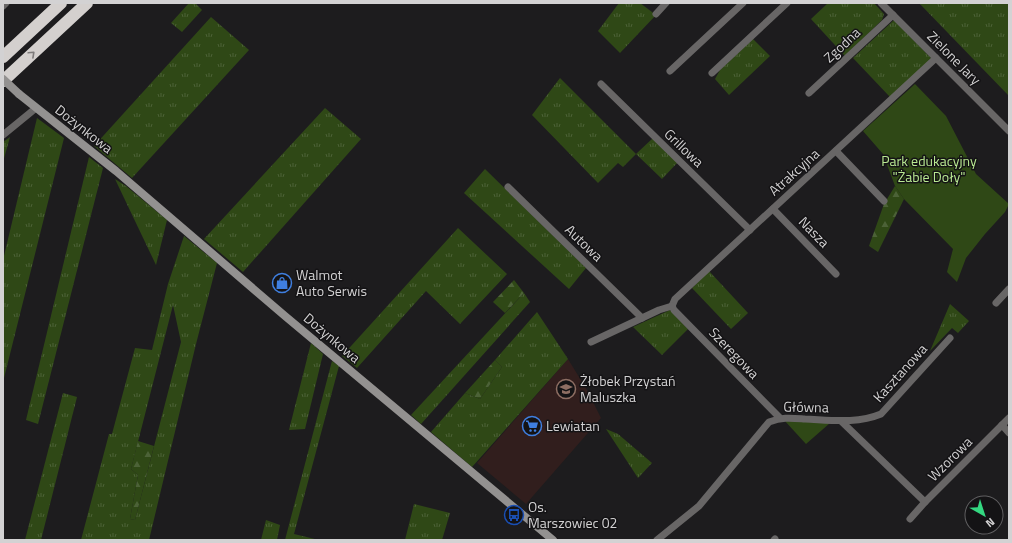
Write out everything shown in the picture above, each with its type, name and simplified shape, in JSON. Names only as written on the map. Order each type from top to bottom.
[{"type":"highway","points":[[3,57],[62,3]]},
{"type":"highway","points":[[3,80],[88,3]]},
{"type":"street","points":[[3,6],[6,3]]},
{"type":"street","points":[[656,14],[666,3]]},
{"type":"street","points":[[670,71],[743,3]]},
{"type":"street","points":[[712,73],[787,3]]},
{"type":"street","name":"Zielone Jary","points":[[881,3],[1009,131]]},
{"type":"street","name":"Zgodna","points":[[809,94],[893,15]]},
{"type":"street","name":"Atrakcyjna","points":[[672,306],[675,299],[936,58]]},
{"type":"street","name":"Dożynkowa","points":[[3,80],[36,108],[116,170],[285,316],[553,540]]},
{"type":"street","name":"Grillowa","points":[[601,84],[750,230]]},
{"type":"street","points":[[3,135],[36,108]]},
{"type":"street","points":[[836,151],[884,201]]},
{"type":"street","name":"Autowa","points":[[508,187],[642,318]]},
{"type":"street","name":"Nasza","points":[[773,209],[836,274]]},
{"type":"street","points":[[996,303],[1009,289]]},
{"type":"street","points":[[591,342],[642,318],[672,306]]},
{"type":"street","name":"Szeregowa","points":[[672,306],[674,310],[780,418]]},
{"type":"street","name":"Kasztanowa","points":[[841,421],[866,420],[881,414],[950,338]]},
{"type":"street","name":"Główna","points":[[658,540],[699,506],[769,422],[780,418],[841,421],[925,502]]},
{"type":"street","name":"Wzorowa","points":[[910,519],[1009,418]]},
{"type":"street","points":[[1002,425],[1009,433]]},
{"type":"shaded area","points":[[568,359],[587,390],[601,418],[526,504],[477,463]]},
{"type":"green space","points":[[189,3],[195,3],[202,10],[182,32],[171,23]]},
{"type":"green space","points":[[619,3],[640,3],[656,15],[620,53],[598,31]]},
{"type":"green space","points":[[828,3],[874,3],[884,14],[882,20],[845,56],[811,19]]},
{"type":"green space","points":[[919,3],[1009,3],[1009,96]]},
{"type":"green space","points":[[211,17],[249,50],[132,178],[94,146]]},
{"type":"green space","points":[[894,20],[932,59],[890,97],[853,58]]},
{"type":"green space","points":[[753,39],[770,56],[729,95],[715,79],[720,70]]},
{"type":"green space","points":[[560,78],[636,154],[623,167],[618,163],[598,183],[532,115]]},
{"type":"green space","name":"Park edukacyjny \"Żabie Doły\"","points":[[915,84],[946,116],[976,174],[1009,204],[1005,212],[966,258],[957,282],[947,272],[953,249],[904,199],[895,186],[883,154],[863,131]]},
{"type":"green space","points":[[325,108],[361,139],[243,272],[204,239]]},
{"type":"green space","points":[[37,118],[64,138],[3,382],[3,260]]},
{"type":"green space","points":[[10,137],[3,162],[3,142]]},
{"type":"green space","points":[[653,138],[678,162],[662,179],[636,154]]},
{"type":"green space","points":[[89,157],[103,168],[38,424],[26,420]]},
{"type":"green space","points":[[485,169],[586,268],[569,289],[464,193]]},
{"type":"green space","points":[[115,179],[126,186],[167,220],[156,265]]},
{"type":"green space","points":[[895,186],[904,199],[878,252],[869,246],[884,204]]},
{"type":"green space","points":[[458,228],[507,274],[460,324],[426,291],[357,368],[342,356]]},
{"type":"green space","points":[[184,236],[217,263],[149,540],[81,540],[109,434],[112,434],[135,348],[152,350],[168,284]],"holes":[[[173,305],[181,342],[135,520],[130,519],[138,475],[131,469]]]},
{"type":"green space","points":[[709,271],[748,313],[731,329],[692,288]]},
{"type":"green space","points":[[514,280],[524,293],[505,313],[493,302]]},
{"type":"green space","points":[[524,293],[530,302],[421,424],[411,415]]},
{"type":"green space","points":[[950,304],[969,321],[958,333],[952,328],[930,351]]},
{"type":"green space","points":[[670,310],[688,329],[662,355],[633,327]]},
{"type":"green space","points":[[537,312],[568,359],[472,467],[431,432],[465,393],[480,399],[502,367],[495,360]]},
{"type":"green space","points":[[311,343],[323,354],[305,429],[289,430]]},
{"type":"green space","points":[[495,360],[502,367],[480,399],[465,393]]},
{"type":"green space","points":[[332,361],[339,366],[294,534],[319,540],[285,540]]},
{"type":"green space","points":[[63,393],[77,397],[41,540],[25,540]]},
{"type":"green space","points":[[784,420],[830,423],[806,444]]},
{"type":"green space","points":[[606,429],[618,434],[652,463],[638,478]]},
{"type":"green space","points":[[138,441],[154,446],[135,520],[130,519],[138,475],[131,469]]},
{"type":"green space","points":[[414,504],[450,513],[442,540],[405,540]]},
{"type":"green space","points":[[266,520],[280,525],[277,540],[261,540]]},
{"type":"place","name":"Walmot Auto Serwis","points":[[282,283]]},
{"type":"place","name":"Żłobek Przystań Maluszka","points":[[566,389]]},
{"type":"place","name":"Lewiatan","points":[[532,426]]},
{"type":"place","name":"Os. Marszowiec 02","points":[[514,515]]}]
